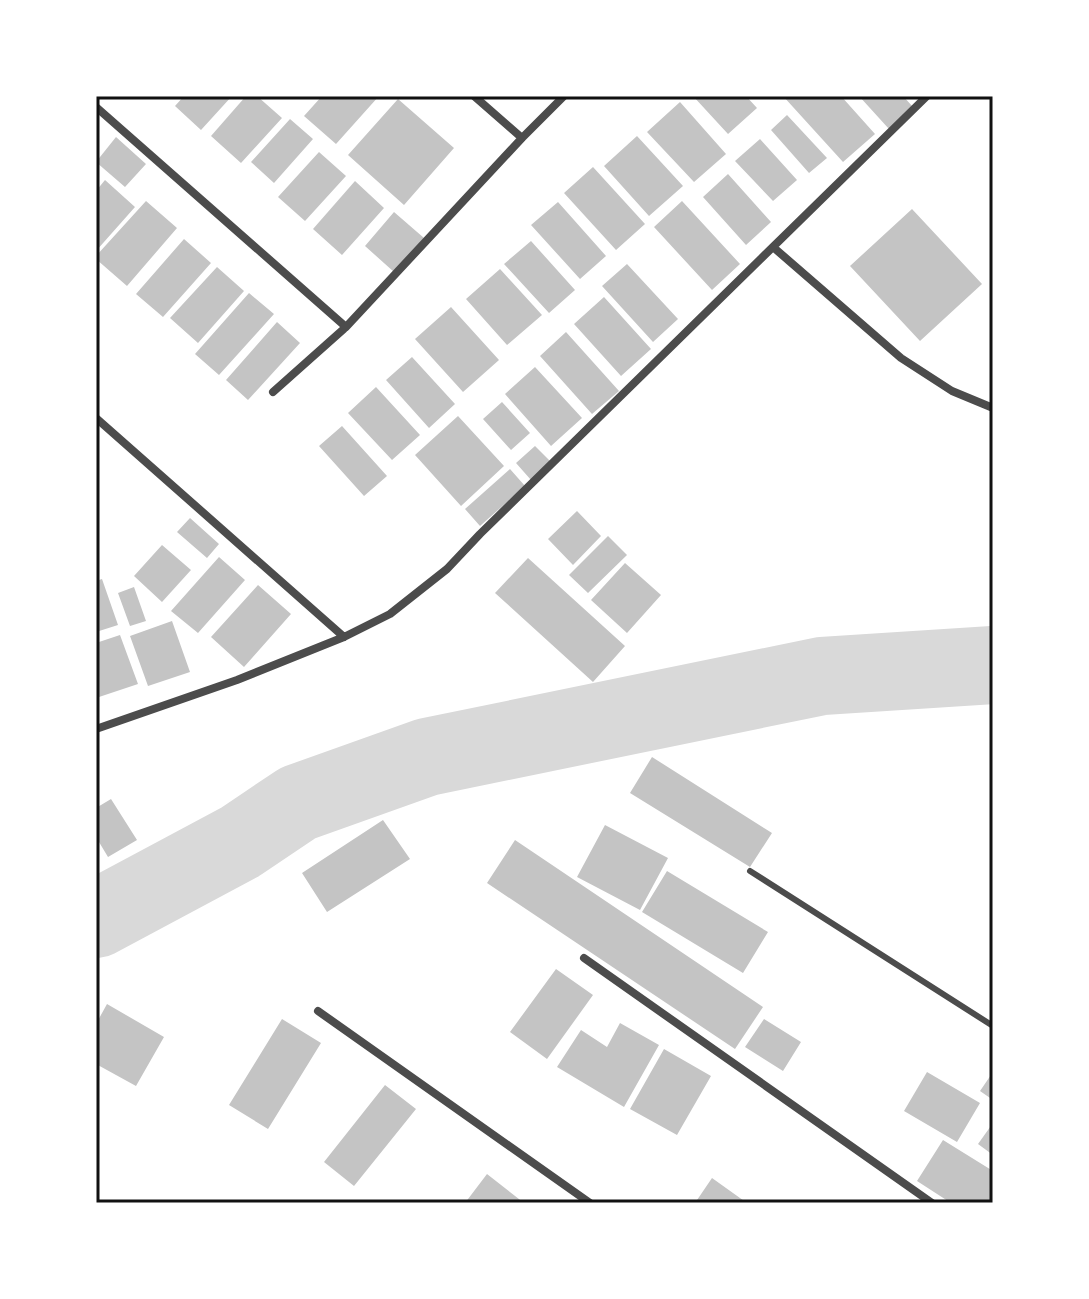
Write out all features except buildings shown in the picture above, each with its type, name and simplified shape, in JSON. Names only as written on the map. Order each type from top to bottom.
[{"type":"street","points":[[474,96],[522,138]]},
{"type":"street","points":[[273,392],[346,327],[564,96]]},
{"type":"street","points":[[96,729],[237,680],[344,637],[390,614],[447,569],[927,96]]},
{"type":"street","points":[[96,107],[346,327]]},
{"type":"street","points":[[773,247],[901,358],[952,391],[993,408]]},
{"type":"street","points":[[96,418],[344,637]]},
{"type":"street","points":[[584,958],[932,1203]]},
{"type":"street","points":[[318,1011],[590,1203]]},
{"type":"lane","points":[[750,871],[993,1026]]},
{"type":"waterway","points":[[96,919],[240,842],[298,803],[427,757],[822,676],[993,665]]}]
